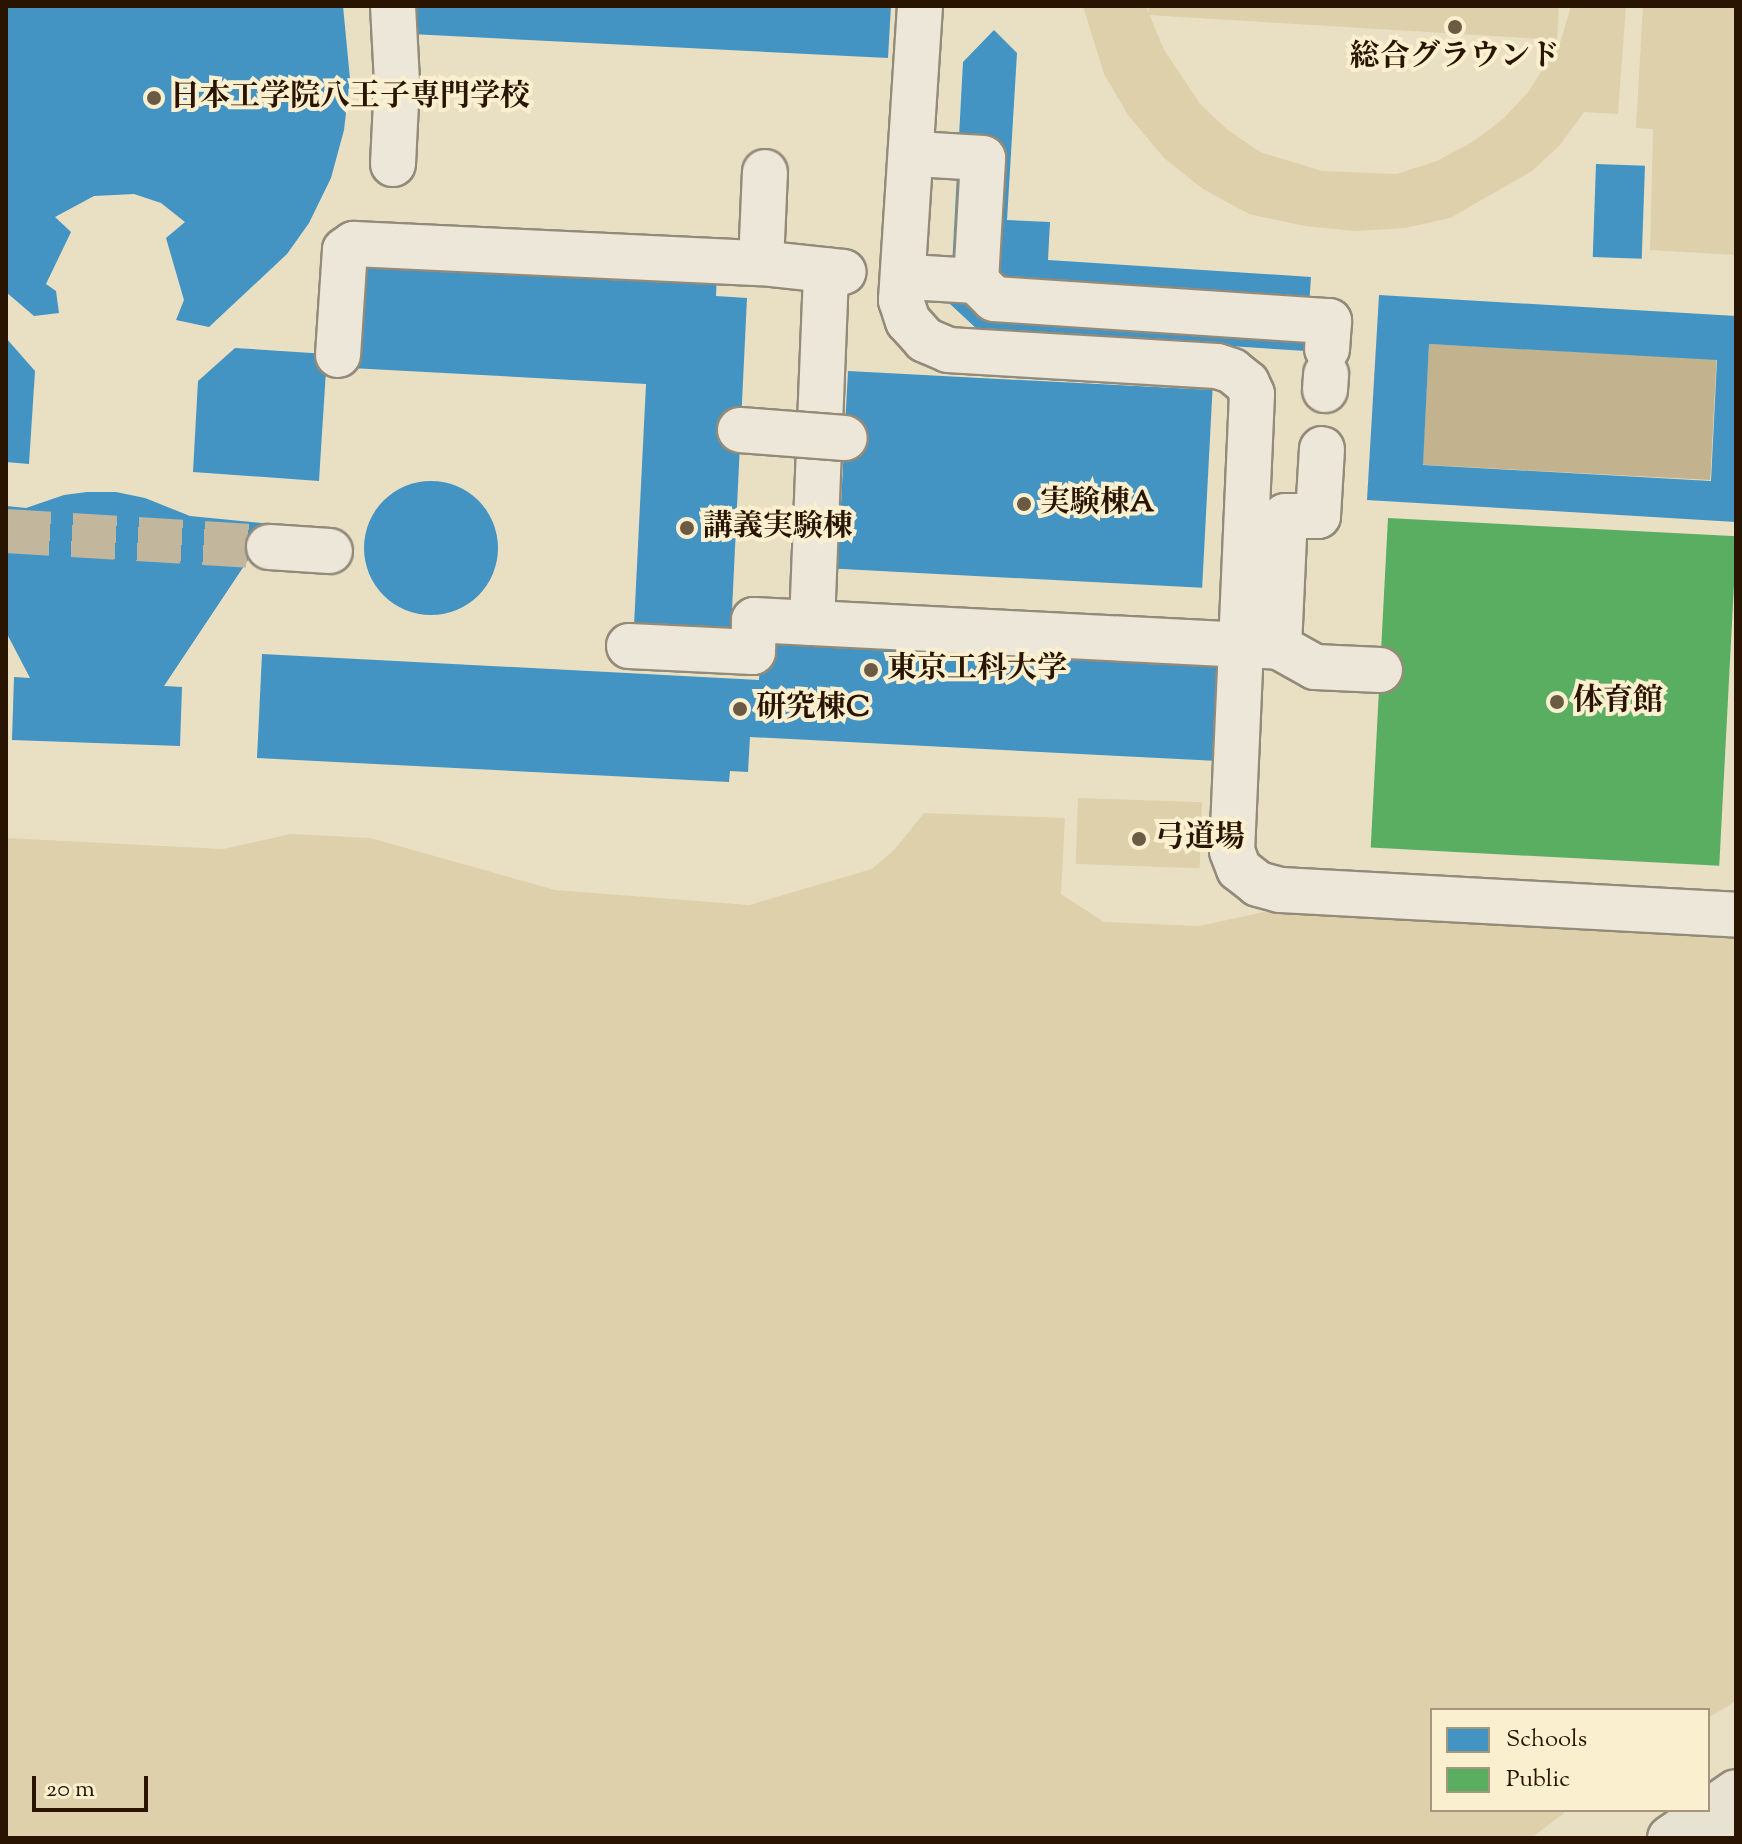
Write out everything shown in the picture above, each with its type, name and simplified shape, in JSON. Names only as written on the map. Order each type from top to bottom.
[{"type":"highway","points":[[1710,1810],[1736,1792]]},
{"type":"highway","points":[[1670,1838],[1707,1812]]},
{"type":"highway","points":[[1729,1838],[1736,1834]]},
{"type":"street","points":[[338,355],[345,250],[354,244],[387,202],[397,82],[393,6]]},
{"type":"street","points":[[920,6],[901,300],[908,321],[925,340],[948,350],[1217,366],[1232,371],[1247,383],[1254,405],[1260,646]]},
{"type":"street","points":[[932,155],[983,158],[976,281]]},
{"type":"street","points":[[761,263],[765,172]]},
{"type":"street","points":[[387,202],[761,263],[835,271],[812,623]]},
{"type":"street","points":[[925,278],[976,281],[994,299],[1329,321],[1318,516],[1285,516],[1273,592],[1260,646],[1232,851],[1239,869],[1258,884],[1280,890],[1736,915]]},
{"type":"street","points":[[740,430],[845,438]]},
{"type":"street","points":[[269,547],[330,551]]},
{"type":"street","points":[[629,646],[756,655],[754,620],[1260,646],[1315,667],[1380,670]]},
{"type":"shaded area","points":[[1083,6],[1146,6],[1163,48],[1201,105],[1228,130],[1260,152],[1322,171],[1397,174],[1437,161],[1474,141],[1504,118],[1529,91],[1561,40],[1571,6],[1626,6],[1618,114],[1584,112],[1560,145],[1532,171],[1450,218],[1405,228],[1356,231],[1305,226],[1249,214],[1203,189],[1164,158],[1128,115],[1104,74]]},
{"type":"shaded area","name":"総合グラウンド","points":[[1149,6],[1559,6],[1557,40],[1149,15]]},
{"type":"shaded area","points":[[1643,6],[1736,6],[1736,255],[1650,250],[1653,129],[1636,128]]},
{"type":"shaded area","points":[[1429,344],[1717,359],[1710,480],[1423,465]]},
{"type":"shaded area","name":"弓道場","points":[[1078,798],[1202,802],[1200,868],[1076,864]]},
{"type":"shaded area","points":[[924,813],[1065,818],[1061,894],[1104,922],[1199,926],[1264,912],[1736,928],[1736,1701],[1710,1717],[1710,1708],[1430,1708],[1430,1812],[1565,1812],[1531,1838],[6,1838],[6,838],[223,849],[291,834],[370,838],[555,890],[749,905],[872,869],[895,849]]},
{"type":"building: Schools","points":[[6,6],[343,6],[350,79],[344,130],[331,178],[309,223],[287,254],[209,327],[176,320],[184,300],[166,238],[185,222],[161,203],[134,194],[94,196],[55,217],[71,232],[46,284],[56,291],[59,313],[34,316],[6,292]]},
{"type":"building: Schools","points":[[413,6],[891,6],[888,58],[411,34]]},
{"type":"building: Schools","points":[[994,30],[1017,53],[1007,220],[1050,222],[1048,260],[1311,277],[1306,351],[978,330],[950,304],[963,62]]},
{"type":"building: Schools","points":[[1596,164],[1645,166],[1642,259],[1593,257]]},
{"type":"building: Schools","name":"講義実験棟","points":[[357,251],[717,271],[716,296],[747,298],[731,631],[634,626],[646,384],[351,368]]},
{"type":"building: Schools","points":[[1379,295],[1736,316],[1736,522],[1367,500]],"holes":[[[1429,344],[1717,360],[1711,481],[1423,465]]]},
{"type":"building: Schools","points":[[6,338],[35,371],[29,464],[6,462]]},
{"type":"building: Schools","points":[[235,348],[327,354],[319,481],[193,472],[198,381]]},
{"type":"building: Schools","name":"実験棟A","points":[[848,371],[1212,390],[1202,588],[838,569]]},
{"type":"building: Schools","points":[[431,481],[457,486],[478,501],[493,522],[498,548],[493,574],[478,595],[457,610],[431,615],[405,610],[384,595],[369,574],[364,548],[369,522],[384,501],[405,486]]},
{"type":"building: Schools","points":[[116,492],[145,498],[190,516],[272,524],[164,686],[182,687],[180,746],[12,740],[14,677],[30,678],[6,632],[6,506],[26,508],[64,495]]},
{"type":"building: Schools","name":"研究棟C","points":[[775,640],[1223,663],[1218,761],[750,737],[748,772],[730,771],[729,782],[257,758],[262,654],[759,680],[760,658],[774,659]]},
{"type":"building: Public","name":"体育館","points":[[1388,518],[1736,536],[1719,866],[1371,848]]},
{"type":"tunnel","points":[[6,531],[269,547]]},
{"type":"place","name":"総合グラウンド","points":[[1455,27]]},
{"type":"place","name":"日本工学院八王子専門学校","points":[[154,98]]},
{"type":"place","name":"実験棟A","points":[[1024,504]]},
{"type":"place","name":"講義実験棟","points":[[687,528]]},
{"type":"place","name":"東京工科大学","points":[[871,670]]},
{"type":"place","name":"体育館","points":[[1557,702]]},
{"type":"place","name":"研究棟C","points":[[740,709]]},
{"type":"place","name":"弓道場","points":[[1139,839]]}]
